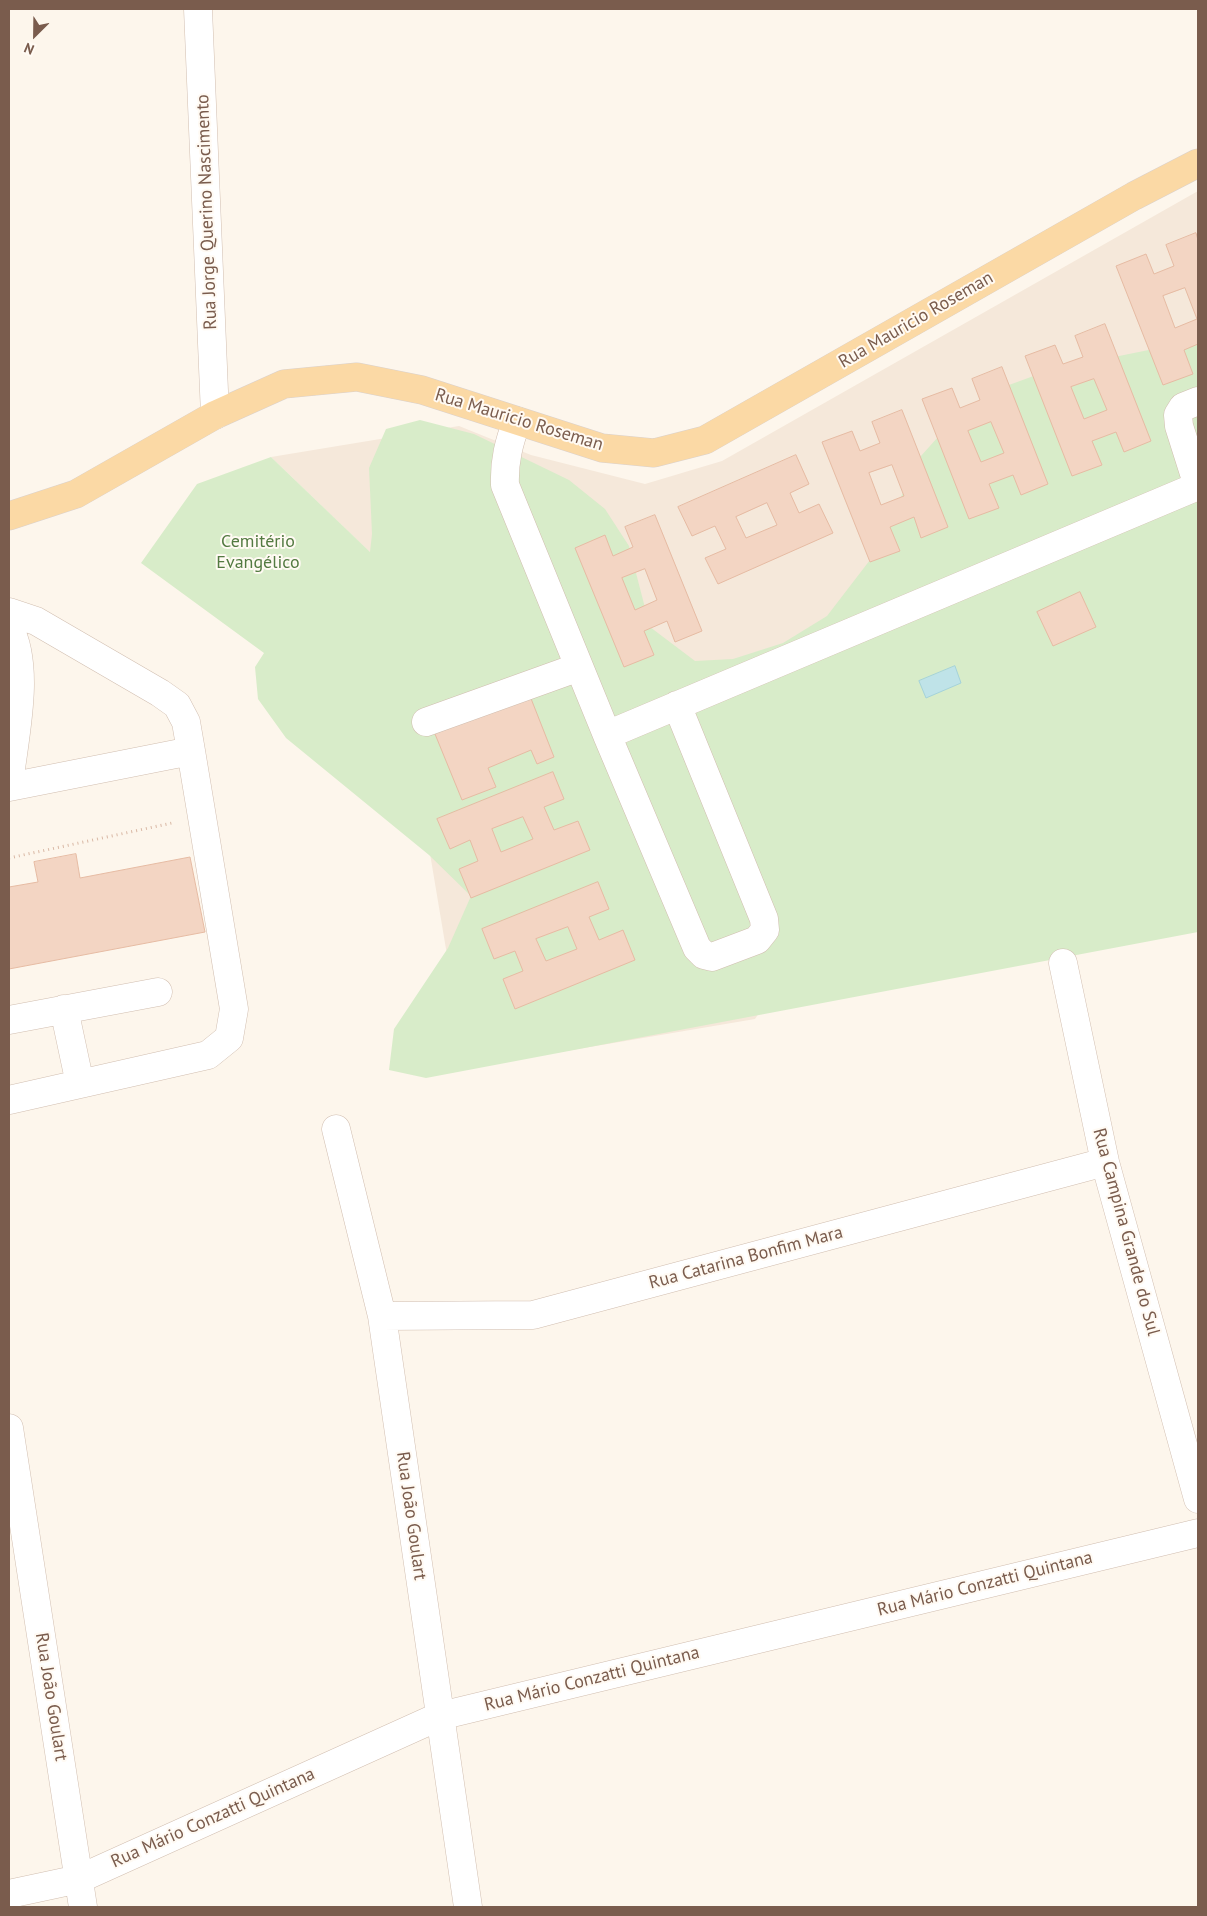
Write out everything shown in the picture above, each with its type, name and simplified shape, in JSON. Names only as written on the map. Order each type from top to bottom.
[{"type":"main road","name":"Rua Mauricio Roseman","points":[[9,516],[76,494],[215,415],[284,384],[357,377],[422,390],[602,448],[654,453],[704,440],[1134,196],[1198,163]]},
{"type":"street","name":"Rua Jorge Querino Nascimento","points":[[198,9],[215,415]]},
{"type":"street","points":[[607,735],[1198,486],[1179,426],[1178,414],[1183,407],[1198,401]]},
{"type":"street","points":[[517,420],[508,446],[504,469],[505,485],[579,668],[697,948],[704,955],[712,956],[757,940],[765,930],[764,919],[677,705]]},
{"type":"street","points":[[9,612],[36,622],[160,693],[177,705],[186,722],[192,751],[234,1010],[229,1038],[208,1056],[9,1100]]},
{"type":"street","points":[[9,627],[18,650],[9,786],[192,751]]},
{"type":"street","points":[[426,722],[579,668]]},
{"type":"street","name":"Rua Campina Grande do Sul","points":[[1064,963],[1105,1162],[1198,1499]]},
{"type":"street","points":[[9,1020],[158,992]]},
{"type":"street","points":[[64,1010],[80,1084]]},
{"type":"street","name":"Rua João Goulart","points":[[336,1129],[382,1316],[468,1907]]},
{"type":"street","name":"Rua Catarina Bonfim Mara","points":[[382,1316],[533,1315],[1105,1162]]},
{"type":"street","name":"Rua João Goulart","points":[[9,1428],[84,1907]]},
{"type":"street","name":"Rua Mário Conzatti Quintana","points":[[9,1894],[79,1879],[440,1716],[1198,1533]]},
{"type":"path","points":[[9,858],[202,816]]},
{"type":"shaded area","points":[[1198,191],[1198,609],[920,774],[755,1019],[466,1068],[404,699],[466,645],[271,457],[459,426],[531,455],[645,484],[722,461]]},
{"type":"green space","name":"Cemitério Evangélico","points":[[1198,340],[1198,932],[426,1078],[389,1070],[394,1029],[448,948],[471,896],[429,855],[286,738],[258,699],[255,667],[264,653],[141,563],[197,484],[271,457],[370,552],[372,534],[369,468],[386,429],[420,420],[474,434],[569,480],[605,509],[629,546],[650,627],[695,661],[733,659],[783,643],[827,616],[870,560],[921,456],[955,418],[998,389],[1050,370]]},
{"type":"water","points":[[955,666],[961,683],[926,698],[919,681]]},
{"type":"building","points":[[1196,233],[1198,240],[1198,344],[1184,350],[1193,374],[1163,385],[1116,266],[1146,254],[1154,274],[1174,266],[1166,245]],"holes":[[[1185,288],[1197,319],[1175,328],[1163,296]]]},
{"type":"building","points":[[1105,324],[1151,441],[1124,452],[1116,432],[1092,441],[1102,465],[1072,476],[1025,356],[1055,345],[1063,364],[1083,357],[1075,336]],"holes":[[[1094,379],[1107,410],[1084,419],[1071,387]]]},
{"type":"building","points":[[1002,367],[1048,484],[1021,495],[1013,475],[989,484],[999,508],[969,519],[922,399],[952,388],[960,408],[980,400],[972,379]],"holes":[[[991,422],[1004,453],[981,462],[968,431]]]},
{"type":"building","points":[[902,410],[948,527],[921,538],[914,517],[890,527],[900,551],[870,562],[822,442],[852,431],[860,451],[880,443],[872,422]],"holes":[[[892,465],[904,496],[881,505],[869,473]]]},
{"type":"building","points":[[796,455],[809,484],[790,493],[799,513],[819,504],[833,533],[718,584],[705,558],[726,549],[715,526],[692,536],[678,507]],"holes":[[[767,503],[777,525],[746,538],[736,517]]]},
{"type":"building","points":[[655,515],[702,631],[675,642],[667,621],[644,631],[654,655],[624,667],[575,548],[605,535],[613,556],[633,547],[625,527]],"holes":[[[645,569],[657,600],[635,610],[622,578]]]},
{"type":"building","points":[[1080,592],[1096,627],[1053,646],[1037,612]]},
{"type":"building","points":[[530,696],[554,757],[537,764],[531,750],[488,768],[496,787],[462,800],[435,734]]},
{"type":"building","points":[[553,772],[564,799],[544,807],[554,830],[578,821],[590,850],[471,898],[459,869],[478,861],[470,840],[450,849],[437,819]],"holes":[[[523,817],[533,839],[501,852],[492,829]]]},
{"type":"building","points":[[76,854],[80,878],[190,857],[205,932],[9,969],[9,887],[38,882],[34,862]]},
{"type":"building","points":[[598,882],[609,909],[589,917],[599,940],[623,930],[635,960],[515,1009],[503,979],[523,971],[515,951],[494,959],[482,929]],"holes":[[[568,927],[577,949],[546,961],[536,939]]]}]
